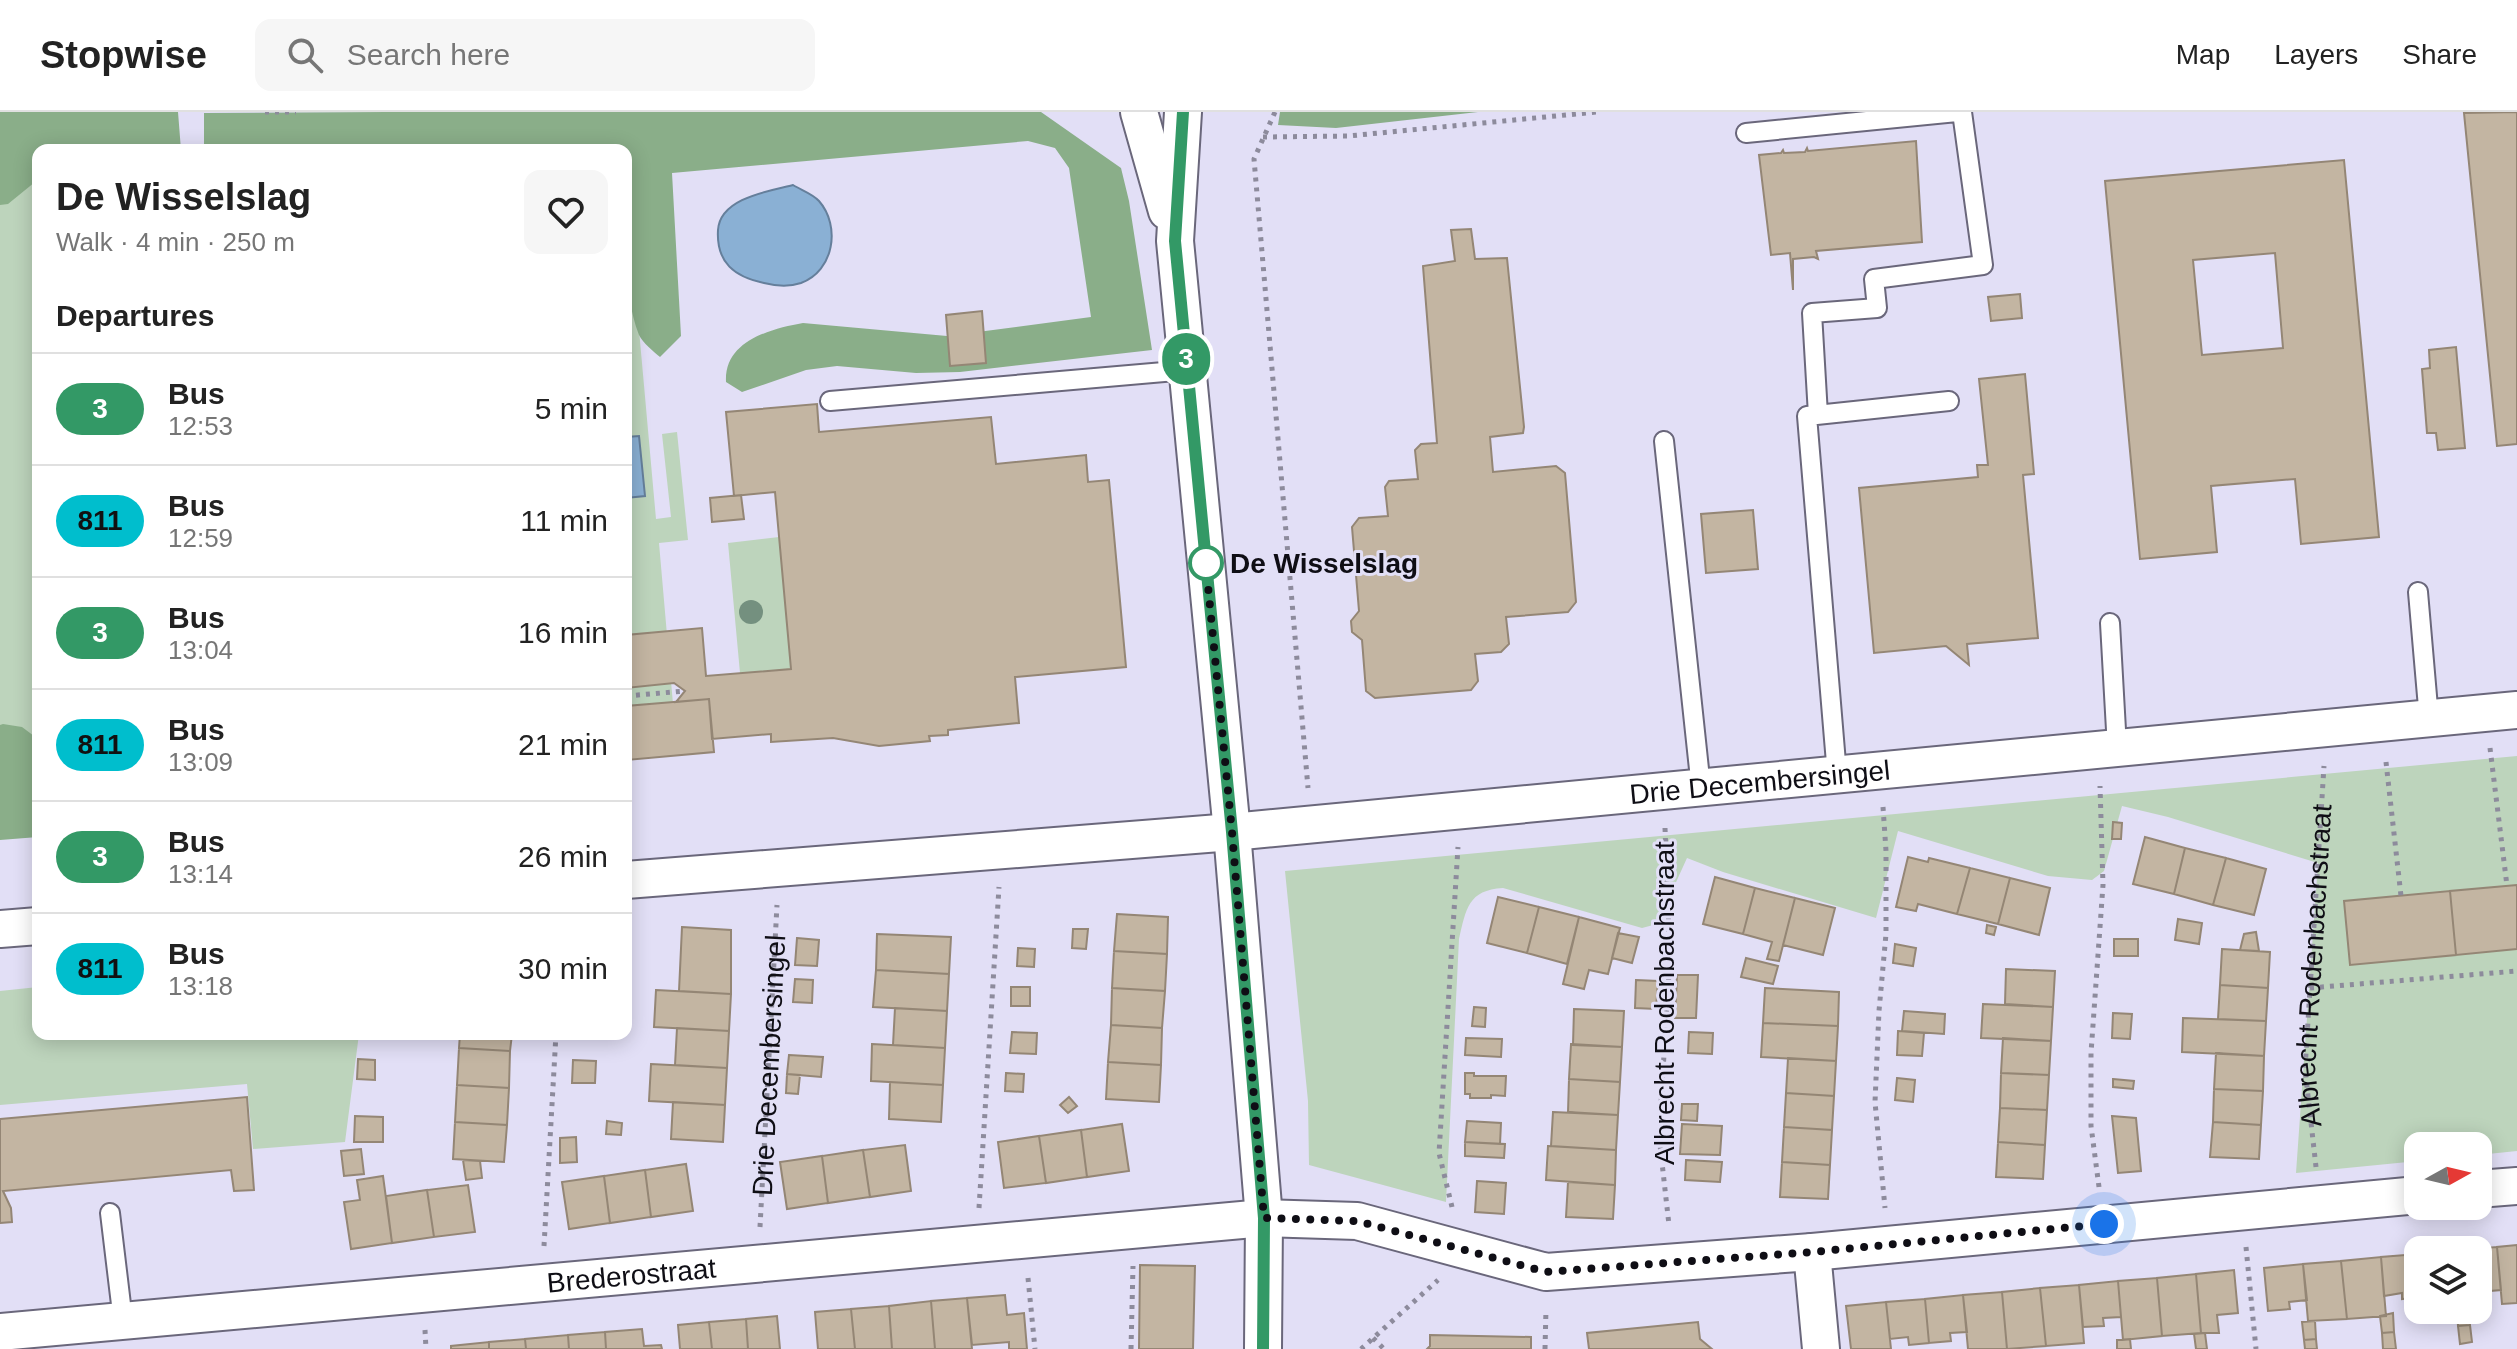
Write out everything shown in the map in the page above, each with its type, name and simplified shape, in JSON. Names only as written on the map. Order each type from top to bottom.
[{"type":"street","points":[[1139,112],[1175,241]]},
{"type":"street","points":[[1183,112],[1175,241],[1232,832],[1264,1218],[1263,1349]]},
{"type":"street","name":"Drie Decembersingel","points":[[632,880],[1311,825],[2501,712]]},
{"type":"street","points":[[0,929],[32,926]]},
{"type":"street","points":[[2492,1188],[2517,1186]]},
{"type":"street","points":[[1264,1218],[1357,1221],[1546,1272],[1812,1252],[2404,1196]]},
{"type":"street","name":"Brederostraat","points":[[0,1332],[1264,1218]]},
{"type":"street","points":[[1812,1252],[1821,1349]]},
{"type":"lane","points":[[1746,133],[1960,112],[1983,265],[1874,279],[1877,308],[1812,313],[1818,415]]},
{"type":"lane","points":[[830,401],[1187,370]]},
{"type":"lane","points":[[1837,775],[1807,416],[1949,401]]},
{"type":"lane","points":[[1664,441],[1701,788]]},
{"type":"lane","points":[[2418,592],[2429,719]]},
{"type":"lane","points":[[2108,749],[2110,623]]},
{"type":"lane","points":[[110,1213],[123,1321]]},
{"type":"path","points":[[265,112],[296,112]]},
{"type":"path","points":[[1275,112],[1254,159],[1311,825]]},
{"type":"path","points":[[1263,137],[1348,136],[1597,112]]},
{"type":"path","points":[[632,695],[685,691]]},
{"type":"path","points":[[2501,712],[2507,886]]},
{"type":"path","points":[[2381,723],[2401,896]]},
{"type":"path","name":"Albrecht Rodenbachstraat","points":[[2321,1204],[2305,1069],[2326,729]]},
{"type":"path","points":[[2104,1224],[2091,1126],[2091,1053],[2103,885],[2108,749]]},
{"type":"path","points":[[1881,771],[1886,851],[1886,934],[1875,1102],[1888,1245]]},
{"type":"path","name":"Albrecht Rodenbachstraat","points":[[1663,791],[1670,957],[1659,1136],[1673,1261]]},
{"type":"path","points":[[1361,1349],[1467,1250],[1439,1153],[1459,834]]},
{"type":"path","points":[[977,1244],[1002,850]]},
{"type":"path","name":"Drie Decembersingel","points":[[758,1264],[779,868]]},
{"type":"path","points":[[2310,988],[2517,971]]},
{"type":"path","points":[[542,1283],[556,1040]]},
{"type":"path","points":[[2243,1210],[2256,1349]]},
{"type":"path","points":[[1131,1349],[1134,1230]]},
{"type":"path","points":[[1023,1239],[1035,1349]]},
{"type":"path","points":[[1373,1338],[1384,1349]]},
{"type":"green space","points":[[0,112],[178,112],[181,144],[32,144],[32,184],[8,204],[0,205]]},
{"type":"green space","points":[[1041,112],[1121,168],[1152,350],[960,372],[916,373],[837,366],[806,370],[742,392],[726,382],[727,368],[733,356],[751,339],[803,323],[947,336],[1091,317],[1069,168],[1055,148],[1028,141],[672,173],[681,336],[660,357],[639,335],[632,309],[632,144],[204,144],[204,113]]},
{"type":"green space","points":[[1280,112],[1478,112],[1336,128],[1278,125]]},
{"type":"green space","points":[[0,138],[38,144],[32,144],[32,795],[0,798]]},
{"type":"green space","points":[[632,252],[656,519],[671,517],[662,434],[677,432],[688,540],[659,543],[673,704],[632,707]]},
{"type":"green space","points":[[779,537],[791,669],[740,673],[728,543]]},
{"type":"green space","points":[[0,725],[22,727],[32,734],[32,837],[0,840]]},
{"type":"green space","points":[[2517,756],[2517,1151],[2492,1154],[2492,1132],[2404,1132],[2404,1162],[2296,1173],[2318,863],[2122,806],[2104,871],[2092,880],[2048,876],[1898,831],[1876,918],[1723,872],[1687,858],[1657,924],[1642,928],[1503,888],[1482,893],[1470,903],[1459,939],[1446,1202],[1309,1165],[1308,1101],[1285,871]]},
{"type":"green space","points":[[32,988],[32,1040],[358,1040],[345,1142],[253,1149],[247,1084],[0,1105],[0,991]]},
{"type":"water","points":[[793,185],[819,201],[826,211],[832,235],[827,258],[821,269],[801,283],[773,285],[744,277],[729,267],[720,251],[718,230],[721,219],[736,203],[759,193]]},
{"type":"water","points":[[639,436],[645,496],[632,497],[632,437]]},
{"type":"building","points":[[2517,112],[2517,444],[2497,446],[2464,113]]},
{"type":"building","points":[[1916,141],[1922,242],[1816,251],[1818,259],[1793,259],[1793,290],[1790,253],[1771,255],[1759,155],[1781,153],[1783,150],[1784,153],[1805,152],[1807,148],[1808,151]]},
{"type":"building","points":[[2344,160],[2379,537],[2301,544],[2295,479],[2211,486],[2217,552],[2140,559],[2105,181]],"holes":[[[2275,253],[2283,348],[2202,355],[2193,260]]]},
{"type":"building","points":[[1471,229],[1475,259],[1507,258],[1524,427],[1523,433],[1490,437],[1493,472],[1556,466],[1565,473],[1576,602],[1568,612],[1506,617],[1509,644],[1501,652],[1475,654],[1478,681],[1471,690],[1375,698],[1366,691],[1362,640],[1352,632],[1351,621],[1359,611],[1352,527],[1359,518],[1388,516],[1385,487],[1389,481],[1418,479],[1415,450],[1421,444],[1437,443],[1423,266],[1455,261],[1451,230]]},
{"type":"building","points":[[2020,294],[2022,318],[1991,321],[1988,297]]},
{"type":"building","points":[[982,311],[986,363],[950,366],[946,315]]},
{"type":"building","points":[[2456,347],[2465,448],[2438,450],[2436,433],[2427,433],[2422,369],[2430,368],[2429,350]]},
{"type":"building","points":[[2025,374],[2034,474],[2023,475],[2038,638],[1967,644],[1969,665],[1946,646],[1874,653],[1859,488],[1978,477],[1977,465],[1988,465],[1979,379]]},
{"type":"building","points":[[817,404],[819,432],[991,417],[996,464],[1086,455],[1088,482],[1109,480],[1126,667],[1015,677],[1019,723],[948,730],[948,735],[929,736],[930,741],[879,746],[833,738],[771,742],[771,734],[712,739],[709,699],[676,702],[685,691],[674,683],[632,687],[632,634],[702,628],[706,676],[791,669],[775,492],[734,496],[726,412]]},
{"type":"building","points":[[741,495],[744,519],[712,522],[710,498]]},
{"type":"building","points":[[1753,510],[1758,569],[1706,573],[1701,514]]},
{"type":"building","points":[[709,699],[714,752],[632,760],[632,705]]},
{"type":"building","points":[[2113,822],[2122,823],[2121,839],[2112,839]]},
{"type":"building","points":[[2145,837],[2185,848],[2174,894],[2133,884]]},
{"type":"building","points":[[2185,848],[2226,858],[2213,905],[2174,894]]},
{"type":"building","points":[[1908,857],[1928,862],[1929,858],[1970,868],[1957,914],[1918,904],[1916,911],[1896,907]]},
{"type":"building","points":[[2226,858],[2266,869],[2254,915],[2213,905]]},
{"type":"building","points":[[1970,868],[2010,878],[1998,924],[1957,914]]},
{"type":"building","points":[[1715,877],[1755,888],[1743,934],[1703,924]]},
{"type":"building","points":[[2010,878],[2050,888],[2039,935],[1998,924]]},
{"type":"building","points":[[2517,885],[2517,949],[2456,955],[2450,891]]},
{"type":"building","points":[[1755,888],[1795,898],[1779,961],[1767,959],[1772,942],[1743,934]]},
{"type":"building","points":[[2450,891],[2456,955],[2350,965],[2344,901]]},
{"type":"building","points":[[1498,897],[1539,907],[1527,953],[1487,943]]},
{"type":"building","points":[[1795,898],[1835,908],[1823,955],[1783,945]]},
{"type":"building","points":[[1539,907],[1579,917],[1567,964],[1527,953]]},
{"type":"building","points":[[1117,914],[1168,917],[1167,954],[1114,951]]},
{"type":"building","points":[[1579,917],[1620,928],[1608,974],[1589,970],[1584,989],[1563,984]]},
{"type":"building","points":[[2178,919],[2202,923],[2199,944],[2175,940]]},
{"type":"building","points":[[1987,925],[1996,927],[1994,935],[1986,933]]},
{"type":"building","points":[[682,927],[731,930],[731,994],[679,991]]},
{"type":"building","points":[[1073,929],[1088,929],[1086,949],[1072,948]]},
{"type":"building","points":[[2256,932],[2259,951],[2240,950],[2244,934]]},
{"type":"building","points":[[1618,933],[1639,937],[1632,963],[1612,958]]},
{"type":"building","points":[[877,934],[951,937],[949,974],[876,970]]},
{"type":"building","points":[[797,938],[819,940],[817,966],[795,965]]},
{"type":"building","points":[[2114,939],[2138,939],[2138,956],[2114,956]]},
{"type":"building","points":[[1895,944],[1916,948],[1913,966],[1893,963]]},
{"type":"building","points":[[1018,948],[1035,949],[1034,967],[1017,966]]},
{"type":"building","points":[[2222,949],[2270,952],[2268,988],[2220,985]]},
{"type":"building","points":[[1114,951],[1167,954],[1165,991],[1112,988]]},
{"type":"building","points":[[1746,958],[1778,966],[1773,984],[1741,977]]},
{"type":"building","points":[[2006,969],[2055,971],[2053,1007],[2005,1004]]},
{"type":"building","points":[[876,970],[949,974],[947,1011],[873,1007]]},
{"type":"building","points":[[1677,975],[1698,975],[1696,1018],[1675,1018]]},
{"type":"building","points":[[795,979],[813,980],[812,1003],[793,1002]]},
{"type":"building","points":[[1636,980],[1658,981],[1656,1009],[1635,1008]]},
{"type":"building","points":[[2220,985],[2268,988],[2266,1021],[2218,1019]]},
{"type":"building","points":[[1011,987],[1030,987],[1030,1006],[1011,1006]]},
{"type":"building","points":[[1112,988],[1165,991],[1162,1028],[1111,1025]]},
{"type":"building","points":[[1765,988],[1839,992],[1838,1026],[1763,1023]]},
{"type":"building","points":[[656,990],[731,994],[729,1031],[654,1027]]},
{"type":"building","points":[[1983,1004],[2053,1007],[2051,1041],[1981,1038]]},
{"type":"building","points":[[1474,1007],[1486,1008],[1485,1027],[1472,1026]]},
{"type":"building","points":[[895,1008],[947,1011],[945,1048],[893,1045]]},
{"type":"building","points":[[1574,1009],[1624,1011],[1622,1047],[1573,1045]]},
{"type":"building","points":[[1904,1011],[1945,1014],[1944,1034],[1902,1031]]},
{"type":"building","points":[[2113,1013],[2132,1014],[2130,1039],[2112,1038]]},
{"type":"building","points":[[2183,1018],[2266,1021],[2264,1056],[2182,1052]]},
{"type":"building","points":[[1763,1023],[1838,1026],[1836,1061],[1761,1057]]},
{"type":"building","points":[[1111,1025],[1162,1028],[1161,1065],[1108,1062]]},
{"type":"building","points":[[677,1028],[729,1031],[727,1068],[675,1065]]},
{"type":"building","points":[[1898,1031],[1924,1033],[1922,1056],[1897,1055]]},
{"type":"building","points":[[1012,1032],[1037,1033],[1036,1054],[1010,1053]]},
{"type":"building","points":[[1689,1032],[1713,1033],[1712,1054],[1688,1053]]},
{"type":"building","points":[[1466,1038],[1502,1039],[1501,1057],[1465,1055]]},
{"type":"building","points":[[2003,1038],[2051,1041],[2049,1075],[2001,1073]]},
{"type":"building","points":[[460,1040],[511,1040],[510,1051],[459,1048]]},
{"type":"building","points":[[872,1044],[945,1048],[943,1085],[871,1081]]},
{"type":"building","points":[[1571,1044],[1622,1047],[1620,1082],[1569,1079]]},
{"type":"building","points":[[459,1048],[510,1051],[509,1088],[457,1085]]},
{"type":"building","points":[[2216,1053],[2264,1056],[2263,1091],[2214,1089]]},
{"type":"building","points":[[789,1055],[823,1057],[821,1077],[787,1074]]},
{"type":"building","points":[[1788,1058],[1836,1061],[1834,1096],[1786,1093]]},
{"type":"building","points":[[358,1059],[375,1060],[375,1080],[357,1079]]},
{"type":"building","points":[[573,1060],[596,1061],[595,1083],[572,1083]]},
{"type":"building","points":[[1108,1062],[1161,1065],[1159,1102],[1106,1099]]},
{"type":"building","points":[[651,1064],[727,1068],[725,1105],[649,1101]]},
{"type":"building","points":[[1006,1073],[1024,1074],[1023,1092],[1005,1091]]},
{"type":"building","points":[[1465,1073],[1506,1076],[1505,1096],[1470,1098],[1470,1094],[1465,1094]]},
{"type":"building","points":[[2001,1073],[2049,1075],[2047,1110],[2000,1108]]},
{"type":"building","points":[[787,1074],[800,1075],[798,1094],[786,1093]]},
{"type":"building","points":[[1897,1078],[1915,1080],[1913,1102],[1895,1100]]},
{"type":"building","points":[[1569,1079],[1620,1082],[1618,1115],[1568,1112]]},
{"type":"building","points":[[2113,1079],[2134,1081],[2133,1089],[2113,1087]]},
{"type":"building","points":[[890,1082],[943,1085],[941,1122],[889,1119]]},
{"type":"building","points":[[457,1085],[509,1088],[507,1125],[455,1122]]},
{"type":"building","points":[[2214,1089],[2263,1091],[2261,1125],[2213,1122]]},
{"type":"building","points":[[1786,1093],[1834,1096],[1832,1130],[1784,1127]]},
{"type":"building","points":[[247,1097],[254,1190],[234,1191],[231,1170],[3,1191],[11,1208],[12,1222],[0,1223],[0,1119]]},
{"type":"building","points":[[1069,1097],[1077,1106],[1068,1113],[1060,1105]]},
{"type":"building","points":[[673,1102],[725,1105],[723,1142],[671,1139]]},
{"type":"building","points":[[1682,1104],[1698,1104],[1697,1121],[1681,1120]]},
{"type":"building","points":[[2000,1108],[2047,1110],[2045,1145],[1998,1142]]},
{"type":"building","points":[[1553,1112],[1618,1115],[1616,1150],[1551,1146]]},
{"type":"building","points":[[355,1116],[383,1117],[383,1142],[354,1142]]},
{"type":"building","points":[[2112,1116],[2136,1118],[2141,1171],[2118,1173]]},
{"type":"building","points":[[607,1121],[622,1123],[621,1135],[606,1134]]},
{"type":"building","points":[[1467,1121],[1501,1123],[1500,1144],[1465,1142]]},
{"type":"building","points":[[455,1122],[507,1125],[504,1162],[453,1159]]},
{"type":"building","points":[[2213,1122],[2261,1125],[2259,1159],[2210,1157]]},
{"type":"building","points":[[1122,1124],[1129,1171],[1087,1177],[1081,1130]]},
{"type":"building","points":[[1682,1124],[1722,1126],[1720,1155],[1680,1154]]},
{"type":"building","points":[[1784,1127],[1832,1130],[1830,1165],[1782,1162]]},
{"type":"building","points":[[1081,1130],[1087,1177],[1046,1183],[1039,1136]]},
{"type":"building","points":[[1039,1136],[1046,1183],[1004,1188],[998,1142]]},
{"type":"building","points":[[576,1137],[577,1162],[560,1163],[560,1138]]},
{"type":"building","points":[[1465,1142],[1505,1144],[1504,1158],[1465,1156]]},
{"type":"building","points":[[1998,1142],[2045,1145],[2043,1179],[1996,1177]]},
{"type":"building","points":[[905,1145],[911,1191],[870,1197],[863,1150]]},
{"type":"building","points":[[1548,1146],[1616,1150],[1615,1185],[1546,1180]]},
{"type":"building","points":[[361,1149],[364,1174],[344,1176],[341,1151]]},
{"type":"building","points":[[863,1150],[870,1197],[828,1203],[822,1156]]},
{"type":"building","points":[[822,1156],[828,1203],[787,1209],[780,1162]]},
{"type":"building","points":[[463,1160],[480,1161],[482,1178],[466,1180]]},
{"type":"building","points":[[1686,1160],[1722,1162],[1720,1182],[1685,1180]]},
{"type":"building","points":[[1782,1162],[1830,1165],[1828,1199],[1780,1197]]},
{"type":"building","points":[[686,1164],[693,1211],[651,1217],[645,1170]]},
{"type":"building","points":[[645,1170],[651,1217],[610,1223],[604,1176]]},
{"type":"building","points":[[383,1176],[392,1243],[351,1249],[344,1202],[360,1200],[357,1180]]},
{"type":"building","points":[[604,1176],[610,1223],[569,1229],[562,1182]]},
{"type":"building","points":[[1477,1181],[1506,1183],[1504,1214],[1475,1212]]},
{"type":"building","points":[[1568,1182],[1615,1185],[1613,1219],[1566,1217]]},
{"type":"building","points":[[468,1185],[475,1232],[434,1237],[427,1190]]},
{"type":"building","points":[[427,1190],[434,1237],[392,1243],[386,1196]]},
{"type":"building","points":[[2517,1245],[2517,1303],[2502,1304],[2497,1247]]},
{"type":"building","points":[[2492,1247],[2497,1247],[2501,1290],[2492,1291]]},
{"type":"building","points":[[2404,1255],[2404,1299],[2402,1293],[2384,1296],[2381,1257]]},
{"type":"building","points":[[2381,1257],[2386,1316],[2347,1319],[2341,1261]]},
{"type":"building","points":[[2341,1261],[2347,1319],[2308,1321],[2303,1264]]},
{"type":"building","points":[[2303,1264],[2307,1300],[2289,1302],[2290,1309],[2268,1311],[2264,1268]]},
{"type":"building","points":[[1140,1265],[1195,1266],[1193,1349],[1139,1349]]},
{"type":"building","points":[[2234,1270],[2238,1313],[2217,1315],[2219,1333],[2201,1333],[2196,1274]]},
{"type":"building","points":[[2196,1274],[2201,1333],[2162,1336],[2157,1278]]},
{"type":"building","points":[[2157,1278],[2162,1336],[2123,1340],[2118,1281]]},
{"type":"building","points":[[2118,1281],[2121,1317],[2103,1318],[2104,1326],[2083,1327],[2079,1285]]},
{"type":"building","points":[[2079,1285],[2084,1343],[2046,1346],[2040,1288]]},
{"type":"building","points":[[2040,1288],[2046,1346],[2007,1349],[2002,1292]]},
{"type":"building","points":[[2002,1292],[2007,1349],[1968,1349],[1963,1295]]},
{"type":"building","points":[[1005,1295],[1007,1315],[1024,1313],[1027,1349],[1009,1349],[1009,1342],[972,1345],[967,1298]]},
{"type":"building","points":[[1963,1295],[1967,1332],[1950,1333],[1951,1341],[1929,1343],[1925,1299]]},
{"type":"building","points":[[967,1298],[972,1349],[935,1349],[931,1301]]},
{"type":"building","points":[[1925,1299],[1929,1343],[1909,1345],[1908,1337],[1890,1339],[1886,1302]]},
{"type":"building","points":[[931,1301],[935,1349],[892,1349],[889,1306]]},
{"type":"building","points":[[1886,1302],[1891,1349],[1851,1349],[1846,1306]]},
{"type":"building","points":[[889,1306],[892,1349],[855,1349],[851,1309]]},
{"type":"building","points":[[851,1309],[855,1349],[818,1349],[815,1312]]},
{"type":"building","points":[[2393,1313],[2394,1332],[2382,1333],[2380,1316]]},
{"type":"building","points":[[777,1316],[780,1349],[748,1349],[746,1319]]},
{"type":"building","points":[[746,1319],[748,1349],[712,1349],[709,1322]]},
{"type":"building","points":[[2315,1321],[2316,1339],[2304,1340],[2302,1322]]},
{"type":"building","points":[[709,1322],[712,1349],[680,1349],[678,1325]]},
{"type":"building","points":[[1698,1322],[1700,1339],[1712,1349],[1589,1349],[1587,1333]]},
{"type":"building","points":[[2470,1325],[2472,1342],[2460,1344],[2458,1326]]},
{"type":"building","points":[[642,1329],[644,1346],[661,1345],[662,1349],[606,1349],[605,1332]]},
{"type":"building","points":[[605,1332],[606,1349],[569,1349],[568,1335]]},
{"type":"building","points":[[2394,1332],[2396,1349],[2383,1349],[2382,1333]]},
{"type":"building","points":[[2205,1333],[2207,1349],[2196,1349],[2194,1334]]},
{"type":"building","points":[[568,1335],[569,1349],[526,1349],[525,1339]]},
{"type":"building","points":[[1430,1335],[1531,1337],[1531,1349],[1427,1349]]},
{"type":"building","points":[[525,1339],[526,1349],[489,1349],[489,1342]]},
{"type":"building","points":[[2130,1339],[2131,1349],[2117,1349],[2117,1340]]},
{"type":"building","points":[[2316,1339],[2317,1349],[2305,1349],[2304,1340]]},
{"type":"building","points":[[489,1342],[489,1349],[451,1349],[451,1346]]},
{"type":"bus line","name":"3","points":[[1183,112],[1175,241],[1232,832],[1264,1218],[1263,1349]]},
{"type":"place","name":"De Wisselslag","points":[[1206,563]]},
{"type":"route","points":[[1206,563],[1205,555],[1264,1218],[1357,1221],[1546,1272],[1812,1252],[2104,1224]]}]
